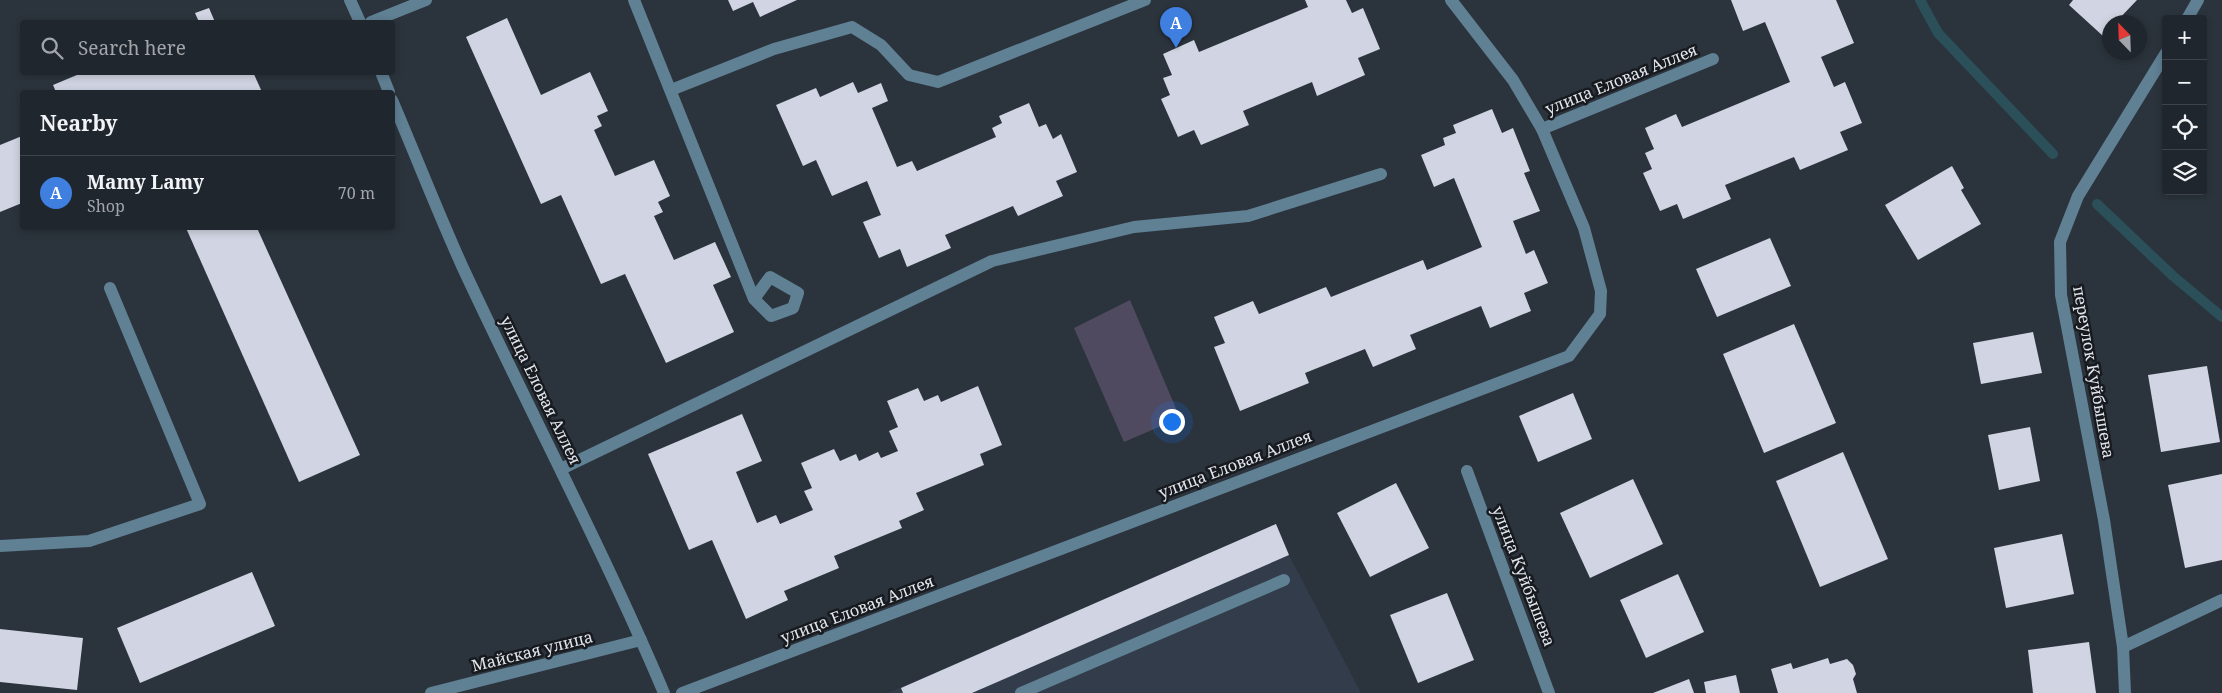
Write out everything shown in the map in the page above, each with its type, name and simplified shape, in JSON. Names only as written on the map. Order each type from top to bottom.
[{"type":"street","points":[[350,0],[359,20]]},
{"type":"street","points":[[375,20],[426,0]]},
{"type":"street","points":[[634,0],[754,298]]},
{"type":"street","points":[[671,90],[774,49],[852,27],[881,46],[909,75],[938,82],[1145,0]]},
{"type":"street","name":"улица Еловая Аллея","points":[[682,693],[1569,356],[1600,314],[1601,291],[1584,228],[1542,129],[1513,80],[1451,0]]},
{"type":"street","points":[[2189,15],[2198,0]]},
{"type":"street","name":"улица Еловая Аллея","points":[[1542,129],[1712,59]]},
{"type":"street","name":"переулок Куйбышева","points":[[2125,693],[2123,647],[2104,520],[2061,295],[2060,242],[2078,196],[2162,60]]},
{"type":"street","points":[[382,75],[388,90]]},
{"type":"street","name":"улица Еловая Аллея","points":[[395,107],[463,267],[561,469],[664,693]]},
{"type":"street","points":[[561,469],[992,261],[1134,227],[1248,216],[1381,174]]},
{"type":"street","points":[[0,546],[89,542],[200,504],[110,288]]},
{"type":"street","name":"улица Куйбышева","points":[[1466,471],[1549,693]]},
{"type":"street","points":[[1021,693],[1284,580]]},
{"type":"street","points":[[2123,647],[2222,600]]},
{"type":"street","name":"Майская улица","points":[[430,693],[641,640]]},
{"type":"shaded area","points":[[1130,300],[1180,418],[1124,442],[1074,328]]},
{"type":"shaded area","points":[[1276,524],[1289,555],[1361,693],[888,693]]},
{"type":"building","points":[[728,0],[797,0],[760,17],[753,2],[733,11]]},
{"type":"building","points":[[1305,0],[1346,0],[1352,13],[1363,8],[1380,49],[1358,58],[1365,75],[1317,96],[1312,82],[1243,111],[1249,125],[1201,145],[1194,130],[1178,137],[1161,99],[1170,95],[1163,78],[1172,75],[1163,54],[1194,40],[1199,52],[1308,7]]},
{"type":"building","points":[[1731,0],[1836,0],[1854,43],[1821,57],[1834,87],[1845,82],[1862,123],[1840,132],[1848,150],[1800,170],[1794,157],[1725,185],[1731,199],[1683,219],[1677,204],[1660,211],[1643,173],[1652,169],[1645,153],[1654,149],[1645,128],[1676,114],[1682,127],[1790,82],[1765,22],[1743,31]]},
{"type":"building","points":[[2073,0],[2137,0],[2123,15],[2102,15],[2102,35],[2069,5]]},
{"type":"building","points":[[209,8],[214,20],[198,20],[195,13]]},
{"type":"building","points":[[507,18],[541,95],[590,72],[608,111],[597,116],[602,126],[594,130],[615,176],[654,160],[670,196],[658,202],[663,212],[654,216],[674,260],[715,242],[731,277],[713,285],[734,332],[666,363],[625,274],[601,284],[561,195],[541,204],[466,37]]},
{"type":"building","points":[[77,75],[254,75],[261,90],[55,90],[53,85]]},
{"type":"building","points":[[853,82],[858,93],[881,83],[888,101],[872,108],[897,167],[912,161],[917,171],[996,137],[992,128],[1002,123],[999,116],[1029,103],[1039,127],[1046,124],[1053,139],[1061,134],[1077,172],[1056,181],[1063,196],[1018,216],[1013,206],[945,235],[951,248],[907,267],[900,249],[879,258],[863,222],[881,215],[867,181],[832,196],[816,160],[803,166],[776,105],[816,88],[820,97]]},
{"type":"building","points":[[1492,109],[1502,133],[1513,128],[1530,171],[1524,173],[1540,211],[1513,221],[1526,254],[1534,250],[1548,283],[1524,293],[1531,311],[1490,328],[1481,306],[1410,335],[1416,349],[1373,367],[1365,349],[1305,373],[1309,383],[1240,411],[1214,347],[1225,343],[1214,317],[1253,301],[1259,314],[1326,287],[1331,297],[1423,260],[1427,270],[1482,247],[1454,178],[1434,187],[1421,155],[1445,145],[1443,138],[1456,133],[1453,125]]},
{"type":"building","points":[[20,137],[20,204],[0,212],[0,145]]},
{"type":"building","points":[[1952,166],[1964,188],[1961,190],[1981,224],[1918,260],[1885,205]]},
{"type":"building","points":[[187,230],[258,230],[360,455],[299,482]]},
{"type":"building","points":[[1770,238],[1791,286],[1717,317],[1696,269]]},
{"type":"building","points":[[1794,324],[1836,423],[1764,453],[1723,354]]},
{"type":"building","points":[[2033,332],[2042,373],[1981,384],[1973,343]]},
{"type":"building","points":[[2207,366],[2220,442],[2161,452],[2148,375]]},
{"type":"building","points":[[978,386],[1002,445],[980,454],[984,465],[916,493],[924,510],[899,521],[902,528],[834,556],[839,568],[784,591],[788,600],[746,619],[712,540],[689,550],[648,454],[742,414],[762,461],[736,472],[757,523],[776,515],[780,524],[813,510],[804,491],[812,488],[801,463],[834,449],[840,461],[856,454],[859,461],[878,452],[881,458],[898,451],[889,431],[898,427],[887,401],[918,388],[924,401],[938,395],[941,402]]},
{"type":"building","points":[[1573,393],[1592,439],[1538,462],[1519,416]]},
{"type":"building","points":[[2030,427],[2040,481],[1999,490],[1988,435]]},
{"type":"building","points":[[1843,452],[1888,559],[1820,587],[1776,481]]},
{"type":"building","points":[[2222,474],[2222,560],[2185,568],[2168,485]]},
{"type":"building","points":[[1633,479],[1663,544],[1590,578],[1560,513]]},
{"type":"building","points":[[1396,483],[1429,548],[1370,577],[1337,513]]},
{"type":"building","points":[[1276,524],[1289,555],[972,693],[903,693],[901,688]]},
{"type":"building","points":[[2062,534],[2074,594],[2006,608],[1994,548]]},
{"type":"building","points":[[252,572],[275,626],[140,683],[117,628]]},
{"type":"building","points":[[1678,574],[1704,632],[1646,658],[1620,600]]},
{"type":"building","points":[[1447,593],[1474,660],[1418,683],[1390,615]]},
{"type":"building","points":[[0,629],[83,638],[77,690],[0,682]]},
{"type":"building","points":[[2089,642],[2096,693],[2033,693],[2028,650]]},
{"type":"building","points":[[1828,658],[1830,664],[1847,659],[1853,665],[1856,674],[1853,679],[1857,693],[1778,693],[1771,669],[1791,663],[1793,669]]},
{"type":"building","points":[[1736,675],[1740,693],[1706,693],[1704,682]]},
{"type":"building","points":[[1689,679],[1694,693],[1653,693]]},
{"type":"waterway","points":[[1920,0],[1938,33],[2053,154]]},
{"type":"waterway","points":[[2097,204],[2173,276],[2222,317]]},
{"type":"place","name":"Mamy Lamy","points":[[1176,48]]}]
